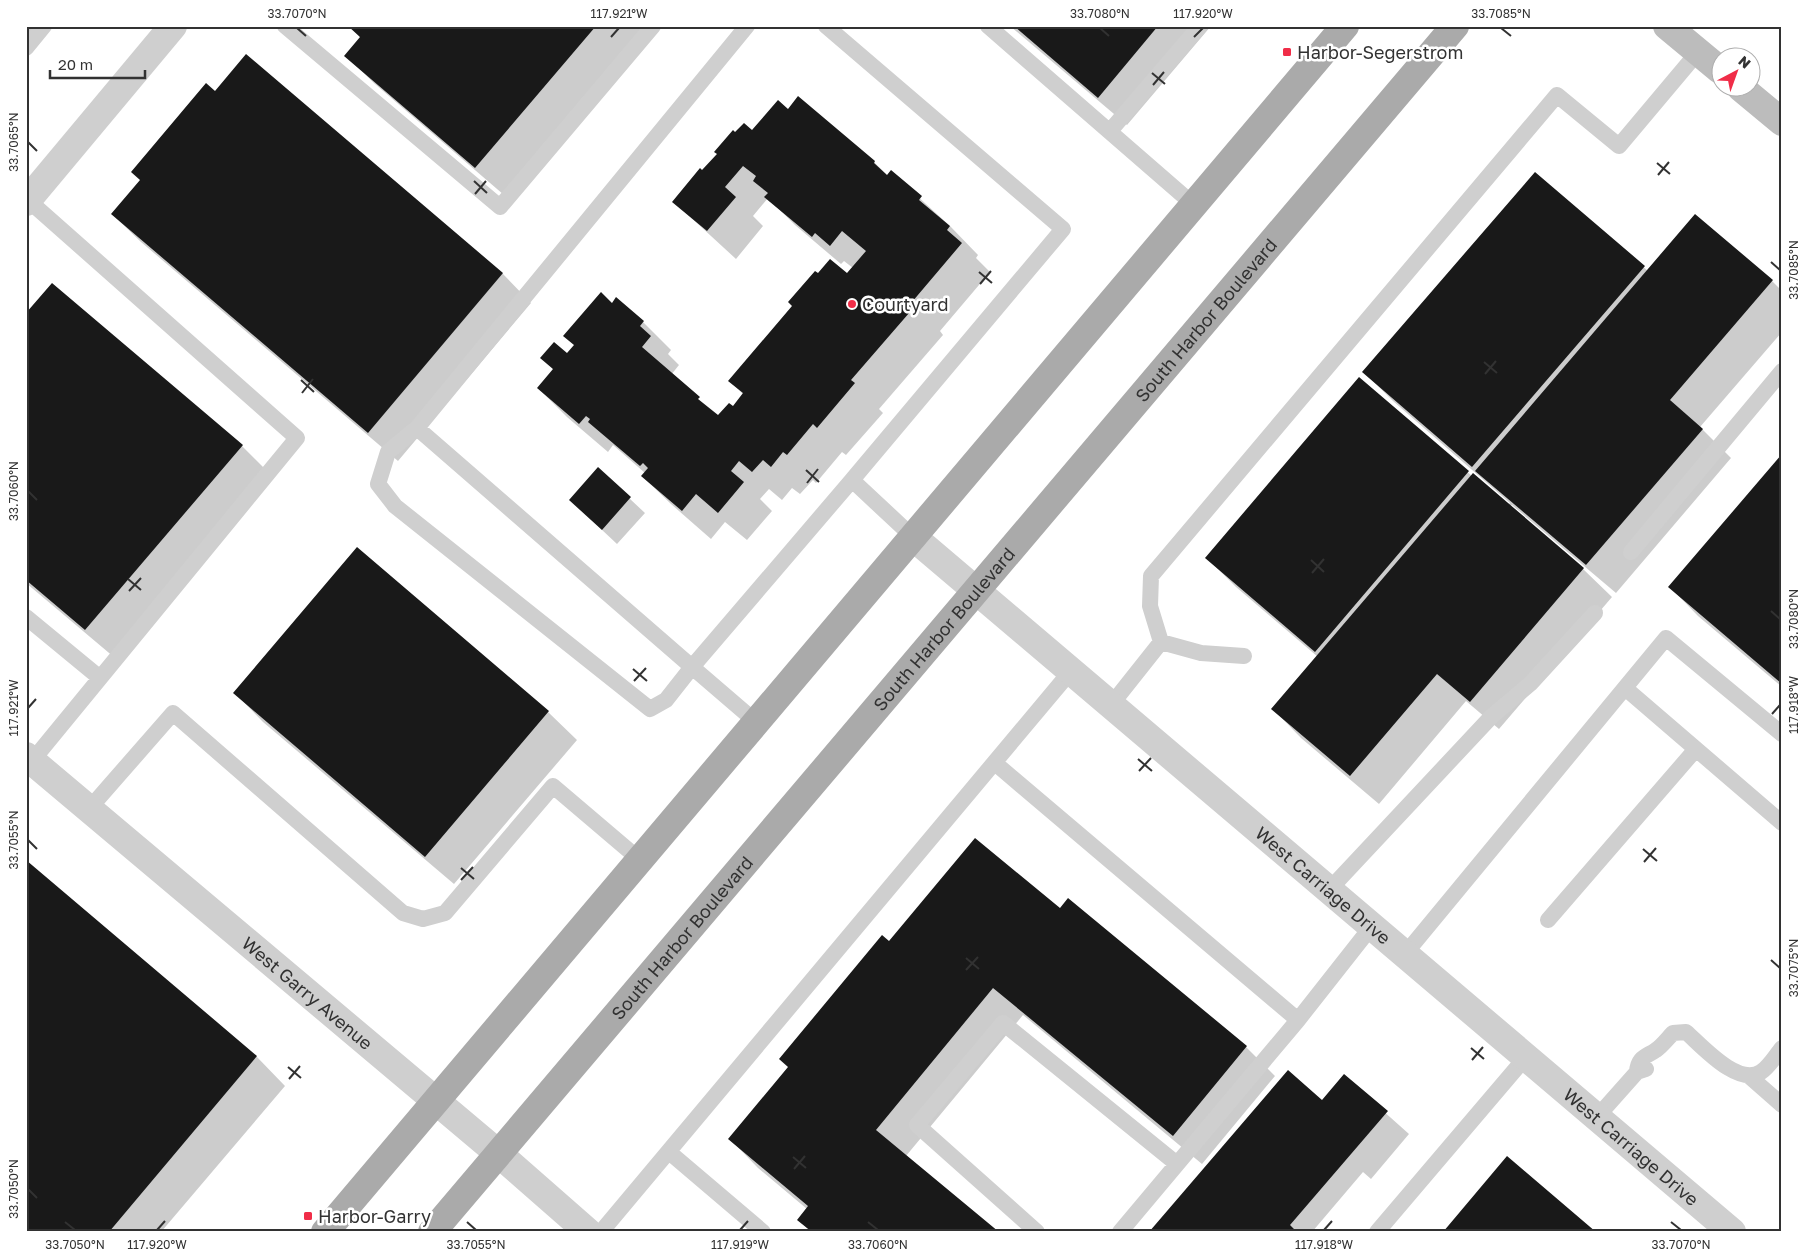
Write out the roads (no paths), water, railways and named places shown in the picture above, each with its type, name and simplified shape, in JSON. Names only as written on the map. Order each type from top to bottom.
[{"type":"main road","points":[[325,1232],[1345,26]]},
{"type":"main road","name":"South Harbor Boulevard","points":[[432,1232],[1456,26]]},
{"type":"main road","points":[[1667,26],[1710,62]]},
{"type":"main road","points":[[1753,98],[1782,122]]},
{"type":"street","points":[[27,201],[173,26]]},
{"type":"street","name":"West Carriage Drive","points":[[913,537],[1732,1232]]},
{"type":"street","name":"West Garry Avenue","points":[[29,758],[436,1101],[588,1232]]},
{"type":"lane","points":[[26,48],[44,26]]},
{"type":"lane","points":[[295,30],[500,207],[653,26]]},
{"type":"lane","points":[[747,26],[417,428],[388,452],[378,484],[395,506],[650,709],[666,700],[1063,229],[826,26]]},
{"type":"lane","points":[[988,26],[1194,205]]},
{"type":"lane","points":[[1110,131],[1200,26]]},
{"type":"lane","points":[[1161,642],[1150,606],[1151,576],[1557,95],[1619,146],[1698,52]]},
{"type":"lane","points":[[27,201],[297,438],[100,678],[29,758]]},
{"type":"lane","points":[[1631,552],[1782,371]]},
{"type":"lane","points":[[417,428],[756,722]]},
{"type":"lane","points":[[852,480],[913,537]]},
{"type":"lane","points":[[1329,890],[1478,730],[1530,684],[1595,613]]},
{"type":"lane","points":[[26,617],[100,678]]},
{"type":"lane","points":[[1405,954],[1666,638],[1782,734]]},
{"type":"lane","points":[[1161,642],[1200,653],[1244,656]]},
{"type":"lane","points":[[1111,705],[1161,642]]},
{"type":"lane","points":[[601,1232],[996,764],[1071,671]]},
{"type":"lane","points":[[1625,688],[1782,823]]},
{"type":"lane","points":[[89,809],[172,713],[403,913],[423,919],[445,914],[553,786],[640,860]]},
{"type":"lane","points":[[1548,920],[1696,749]]},
{"type":"lane","points":[[996,764],[1298,1020]]},
{"type":"lane","points":[[1120,1232],[1298,1020],[1372,926]]},
{"type":"lane","points":[[1037,1232],[917,1126],[1003,1023],[1178,1164]]},
{"type":"lane","points":[[1597,1117],[1637,1072],[1645,1071],[1654,1060],[1655,1051],[1673,1033],[1686,1032],[1726,1068],[1749,1076],[1782,1105]]},
{"type":"lane","points":[[1749,1076],[1761,1072],[1782,1048]]},
{"type":"lane","points":[[1378,1232],[1526,1057]]},
{"type":"lane","points":[[669,1152],[762,1232]]},
{"type":"place","name":"Harbor-Segerstrom","points":[[1287,52]]},
{"type":"place","name":"Courtyard","points":[[852,304]]},
{"type":"place","name":"Harbor-Garry","points":[[308,1216]]}]
